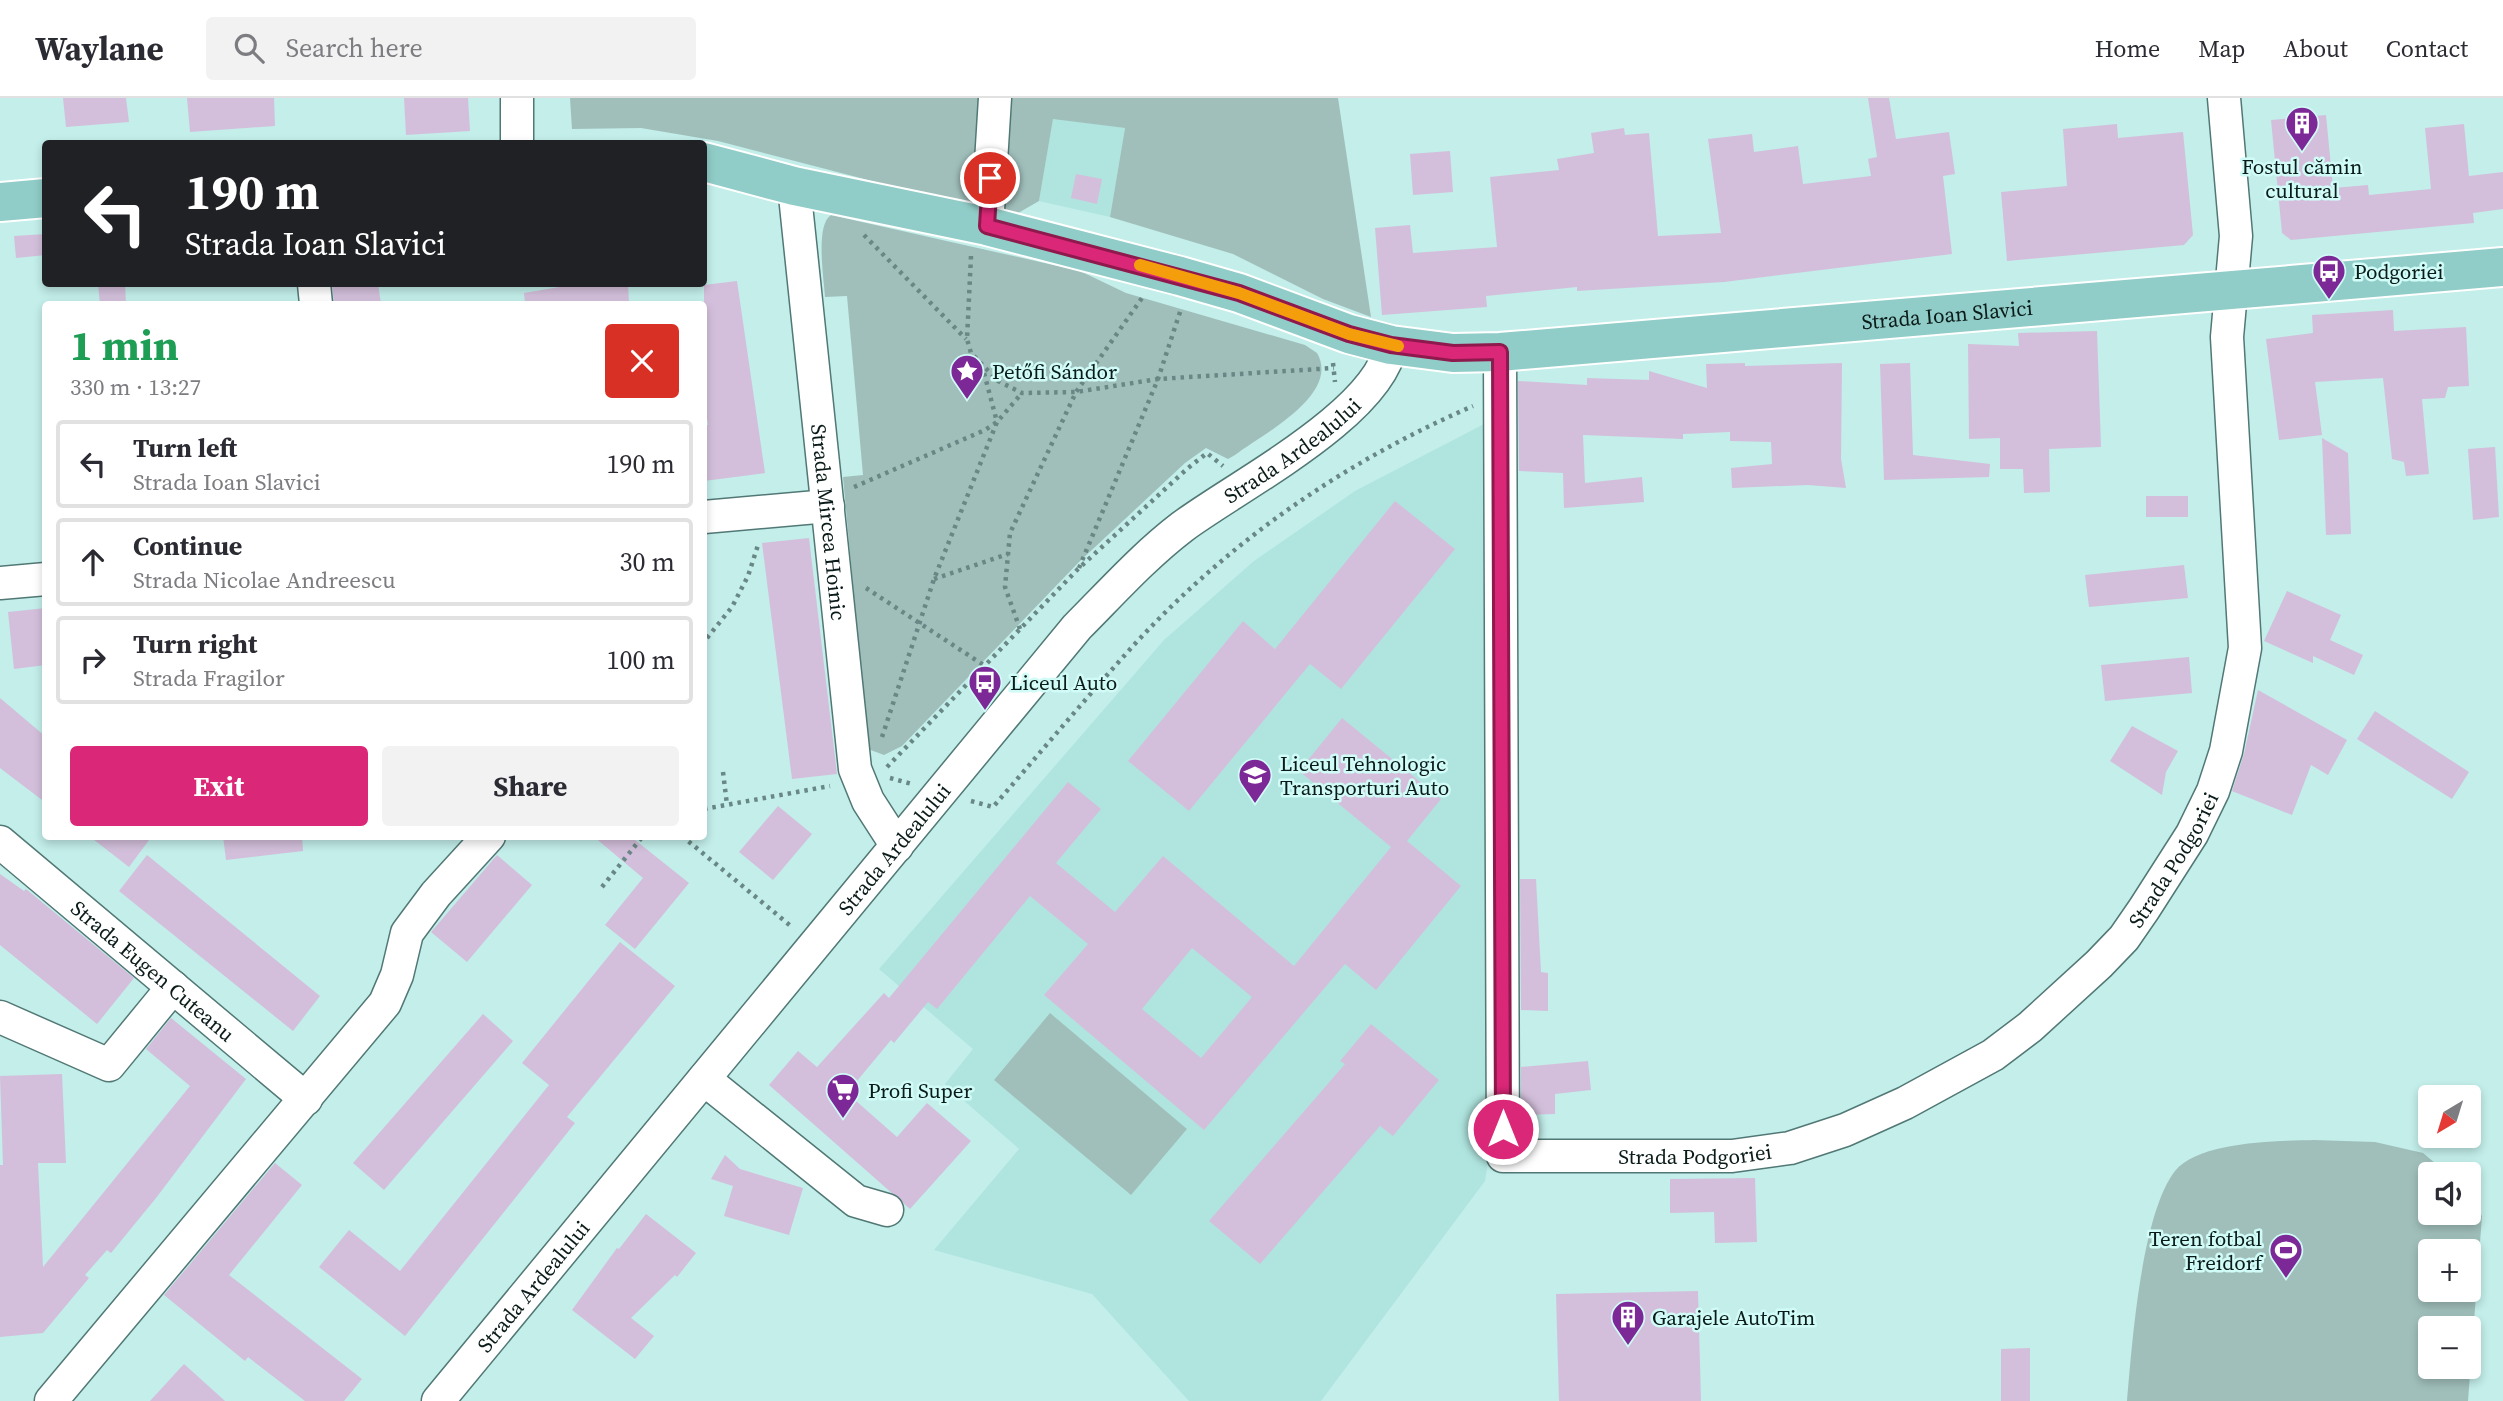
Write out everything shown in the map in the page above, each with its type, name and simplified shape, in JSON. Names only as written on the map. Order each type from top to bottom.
[{"type":"main road","name":"Strada Ioan Slavici","points":[[707,163],[979,240],[1239,293],[1349,334],[1391,345],[1453,353],[1500,352],[2503,267]]},
{"type":"main road","points":[[0,202],[42,198]]},
{"type":"street","points":[[517,98],[517,140]]},
{"type":"street","points":[[979,240],[995,98]]},
{"type":"street","name":"Strada Podgoriei","points":[[1502,394],[1503,1156],[1732,1156],[1790,1148],[1845,1130],[1905,1103],[1993,1055],[2064,997],[2124,938],[2192,834],[2213,791],[2227,751],[2245,648],[2227,337],[2236,236],[2224,98]]},
{"type":"street","name":"Strada Mircea Hoinic","points":[[794,186],[837,498],[838,593],[855,769],[897,846]]},
{"type":"street","name":"Strada Ardealului","points":[[438,1401],[1077,627],[1180,528],[1324,429],[1360,400],[1388,360],[1391,345]]},
{"type":"street","points":[[1500,352],[1502,394]]},
{"type":"street","points":[[707,517],[792,509],[837,498]]},
{"type":"street","points":[[0,583],[42,579]]},
{"type":"street","points":[[51,1401],[385,1003],[397,975],[407,933],[436,894],[485,840]]},
{"type":"street","name":"Strada Eugen Cuteanu","points":[[0,842],[306,1099]]},
{"type":"street","points":[[0,1017],[109,1065],[173,987]]},
{"type":"street","points":[[704,1079],[856,1201],[887,1210]]},
{"type":"path","points":[[861,231],[967,339]]},
{"type":"path","points":[[979,240],[967,339],[971,353],[983,369],[1022,393],[1076,392],[1158,379],[1334,368]]},
{"type":"path","points":[[1020,629],[1005,587],[1010,533],[1076,392],[1145,294],[1136,292]]},
{"type":"path","points":[[1078,569],[1158,379],[1182,305],[1170,302]]},
{"type":"path","points":[[1332,358],[1334,389]]},
{"type":"path","points":[[983,369],[997,422]]},
{"type":"path","points":[[707,808],[862,785],[934,579],[997,422],[1022,393]]},
{"type":"path","points":[[1236,461],[1225,468],[1207,453],[1078,569],[879,775],[993,807],[1134,645],[1238,547],[1295,503],[1355,463],[1412,432],[1502,394]]},
{"type":"path","points":[[837,498],[997,422]]},
{"type":"path","points":[[707,638],[732,607],[748,576],[755,549],[792,509]]},
{"type":"path","points":[[934,579],[1008,554]]},
{"type":"path","points":[[838,593],[867,587],[985,666]]},
{"type":"path","points":[[723,772],[727,805]]},
{"type":"path","points":[[601,887],[640,840]]},
{"type":"path","points":[[687,840],[815,945]]},
{"type":"shaded area","points":[[570,98],[1338,98],[1371,317],[1323,299],[1233,254],[1110,217],[1125,128],[1053,119],[1039,201],[1011,217],[718,141],[641,128],[572,129]]},
{"type":"shaded area","points":[[1053,118],[1125,128],[1110,217],[1039,201]]},
{"type":"shaded area","points":[[831,215],[1080,271],[1126,293],[1305,345],[1317,353],[1322,368],[1318,383],[1309,398],[1296,412],[1263,436],[1228,459],[1206,448],[1185,463],[1079,562],[902,746],[884,755],[868,749],[843,477],[863,475],[847,296],[825,297],[822,241],[826,221]]},
{"type":"shaded area","name":"Liceul Tehnologic Transporturi Auto","points":[[1488,422],[1491,1142],[1485,1181],[1321,1401],[1189,1401],[1092,1294],[934,1250],[1019,1149],[945,1084],[973,1049],[879,969],[1164,640],[1254,561],[1355,491]]},
{"type":"shaded area","points":[[1050,1013],[1187,1129],[1131,1195],[994,1080]]},
{"type":"shaded area","name":"Teren fotbal Freidorf","points":[[2261,1142],[2375,1142],[2423,1153],[2434,1162],[2418,1162],[2418,1225],[2481,1225],[2481,1214],[2482,1216],[2480,1239],[2418,1239],[2418,1302],[2475,1302],[2474,1316],[2418,1316],[2418,1379],[2470,1379],[2468,1401],[2127,1401],[2140,1282],[2146,1248],[2163,1191],[2175,1171],[2186,1161],[2220,1148]]},
{"type":"building","points":[[63,98],[126,98],[129,122],[66,127]]},
{"type":"building","points":[[187,98],[274,98],[275,126],[190,132]]},
{"type":"building","points":[[404,98],[468,98],[470,131],[406,135]]},
{"type":"building","points":[[1868,98],[1889,98],[1896,139],[1949,132],[1955,174],[1943,176],[1952,254],[1724,282],[1577,291],[1577,287],[1486,296],[1487,307],[1382,315],[1375,228],[1410,225],[1413,253],[1497,247],[1490,177],[1559,170],[1557,159],[1594,153],[1591,133],[1624,128],[1625,135],[1649,133],[1658,236],[1721,233],[1708,139],[1752,134],[1754,152],[1798,146],[1803,184],[1871,176],[1868,159],[1877,157]]},
{"type":"building","points":[[2326,115],[2333,188],[2368,185],[2369,195],[2431,189],[2425,128],[2464,124],[2469,176],[2503,172],[2503,209],[2473,213],[2474,223],[2291,240],[2282,233],[2271,120]]},
{"type":"building","points":[[2117,124],[2118,138],[2183,132],[2193,235],[2184,245],[2007,261],[2001,192],[2067,186],[2063,129]]},
{"type":"building","points":[[1450,151],[1453,192],[1413,195],[1410,154]]},
{"type":"building","points":[[1076,174],[1102,179],[1097,204],[1071,198]]},
{"type":"building","points":[[42,234],[42,255],[16,258],[14,236]]},
{"type":"building","points":[[737,281],[765,473],[707,481],[707,301],[704,301],[704,287]]},
{"type":"building","points":[[98,287],[125,287],[126,301],[100,301]]},
{"type":"building","points":[[332,287],[378,287],[381,301],[334,301]]},
{"type":"building","points":[[559,287],[628,287],[629,301],[525,301],[524,293]]},
{"type":"building","points":[[2393,310],[2394,331],[2466,327],[2469,386],[2448,387],[2445,398],[2422,399],[2429,474],[2406,476],[2404,462],[2392,459],[2383,378],[2315,382],[2322,435],[2279,440],[2266,339],[2313,333],[2312,315]]},
{"type":"building","points":[[2097,331],[2101,447],[2049,449],[2050,492],[2024,493],[2023,469],[2000,469],[2000,438],[1969,439],[1968,344],[2019,346],[2018,333]]},
{"type":"building","points":[[1745,363],[1745,366],[1842,363],[1841,459],[1846,488],[1808,485],[1732,488],[1731,468],[1772,464],[1771,442],[1730,441],[1730,432],[1683,434],[1683,439],[1583,435],[1585,483],[1642,477],[1644,502],[1564,508],[1563,473],[1519,471],[1518,381],[1587,385],[1587,378],[1649,380],[1649,371],[1707,388],[1706,364]]},
{"type":"building","points":[[1910,363],[1913,455],[1990,464],[1989,477],[1884,480],[1880,364]]},
{"type":"building","points":[[2322,438],[2348,453],[2351,534],[2326,535]]},
{"type":"building","points":[[2495,447],[2499,517],[2473,520],[2468,449]]},
{"type":"building","points":[[2146,496],[2188,496],[2188,517],[2146,517]]},
{"type":"building","points":[[1395,501],[1455,549],[1341,689],[1310,664],[1189,811],[1128,761],[1243,621],[1275,649]]},
{"type":"building","points":[[809,538],[837,774],[792,779],[762,543]]},
{"type":"building","points":[[2184,565],[2188,598],[2089,607],[2085,575]]},
{"type":"building","points":[[2287,591],[2341,615],[2330,640],[2363,655],[2354,675],[2313,656],[2313,663],[2264,641]]},
{"type":"building","points":[[42,608],[42,666],[14,669],[8,612]]},
{"type":"building","points":[[2189,657],[2192,693],[2105,701],[2101,665]]},
{"type":"building","points":[[2258,690],[2347,740],[2328,775],[2311,765],[2292,815],[2232,791],[2244,754]]},
{"type":"building","points":[[0,698],[42,734],[42,800],[0,768]]},
{"type":"building","points":[[2375,711],[2469,772],[2452,799],[2357,739]]},
{"type":"building","points":[[1342,718],[1441,799],[1407,841],[1461,886],[1376,990],[1345,964],[1204,1130],[1044,995],[1088,944],[1030,896],[937,1009],[928,1002],[894,1043],[891,1040],[847,1093],[897,1137],[927,1103],[971,1141],[910,1209],[769,1085],[798,1051],[817,1067],[884,993],[889,998],[1068,782],[1101,809],[1056,863],[1115,912],[1163,856],[1294,966],[1391,847],[1299,771]],"holes":[[[1192,948],[1252,997],[1201,1058],[1142,1009]]]},
{"type":"building","points":[[2132,726],[2178,751],[2166,772],[2162,795],[2110,761]]},
{"type":"building","points":[[778,806],[812,834],[773,880],[739,852]]},
{"type":"building","points":[[94,840],[149,840],[129,867]]},
{"type":"building","points":[[224,840],[302,840],[303,851],[226,860]]},
{"type":"building","points":[[598,840],[635,840],[689,883],[635,949],[605,925],[643,878]]},
{"type":"building","points":[[147,855],[320,996],[293,1031],[119,891]]},
{"type":"building","points":[[497,855],[532,885],[467,962],[431,932]]},
{"type":"building","points":[[0,874],[24,891],[26,889],[134,978],[97,1024],[0,945]]},
{"type":"building","points":[[1520,879],[1536,879],[1541,972],[1548,973],[1548,1011],[1521,1010]]},
{"type":"building","points":[[620,942],[675,986],[567,1117],[575,1123],[405,1336],[319,1267],[349,1230],[400,1271],[549,1085],[522,1063]]},
{"type":"building","points":[[483,1014],[513,1041],[384,1190],[353,1163]]},
{"type":"building","points":[[171,1018],[246,1079],[156,1198],[111,1253],[107,1250],[85,1275],[89,1278],[43,1333],[0,1337],[0,1165],[3,1165],[0,1076],[62,1074],[66,1163],[38,1163],[43,1267],[190,1086],[146,1049]]},
{"type":"building","points":[[1371,1024],[1439,1080],[1393,1136],[1380,1126],[1260,1264],[1209,1221],[1345,1064],[1340,1061]]},
{"type":"building","points":[[1588,1061],[1591,1090],[1555,1094],[1555,1114],[1521,1115],[1521,1067]]},
{"type":"building","points":[[725,1155],[740,1169],[803,1188],[789,1235],[724,1216],[733,1186],[711,1179]]},
{"type":"building","points":[[275,1163],[302,1185],[229,1275],[362,1379],[344,1401],[305,1401],[248,1357],[245,1361],[164,1295]]},
{"type":"building","points":[[1755,1178],[1757,1242],[1715,1243],[1714,1212],[1670,1213],[1670,1179]]},
{"type":"building","points":[[646,1214],[696,1253],[677,1277],[675,1275],[631,1318],[654,1336],[635,1359],[572,1310],[617,1248],[619,1249]]},
{"type":"building","name":"Garajele AutoTim","points":[[1698,1291],[1701,1401],[1559,1401],[1556,1294]]},
{"type":"building","points":[[2030,1348],[2030,1401],[2001,1401],[2001,1349]]},
{"type":"building","points":[[184,1364],[225,1401],[150,1401]]},
{"type":"slow traffic","points":[[1140,265],[1239,293],[1349,334],[1398,346]]},
{"type":"place","name":"Fostul cămin cultural","points":[[2302,153]]},
{"type":"place","name":"Podgoriei","points":[[2329,301]]},
{"type":"place","name":"Petőfi Sándor","points":[[967,401]]},
{"type":"place","name":"Liceul Auto","points":[[985,712]]},
{"type":"place","name":"Liceul Tehnologic Transporturi Auto","points":[[1255,805]]},
{"type":"place","name":"Profi Super","points":[[843,1120]]},
{"type":"place","name":"Teren fotbal Freidorf","points":[[2286,1280]]},
{"type":"place","name":"Garajele AutoTim","points":[[1628,1347]]},
{"type":"route","points":[[990,178],[987,226],[1239,293],[1349,334],[1391,345],[1453,353],[1500,352],[1503,1129]]}]
